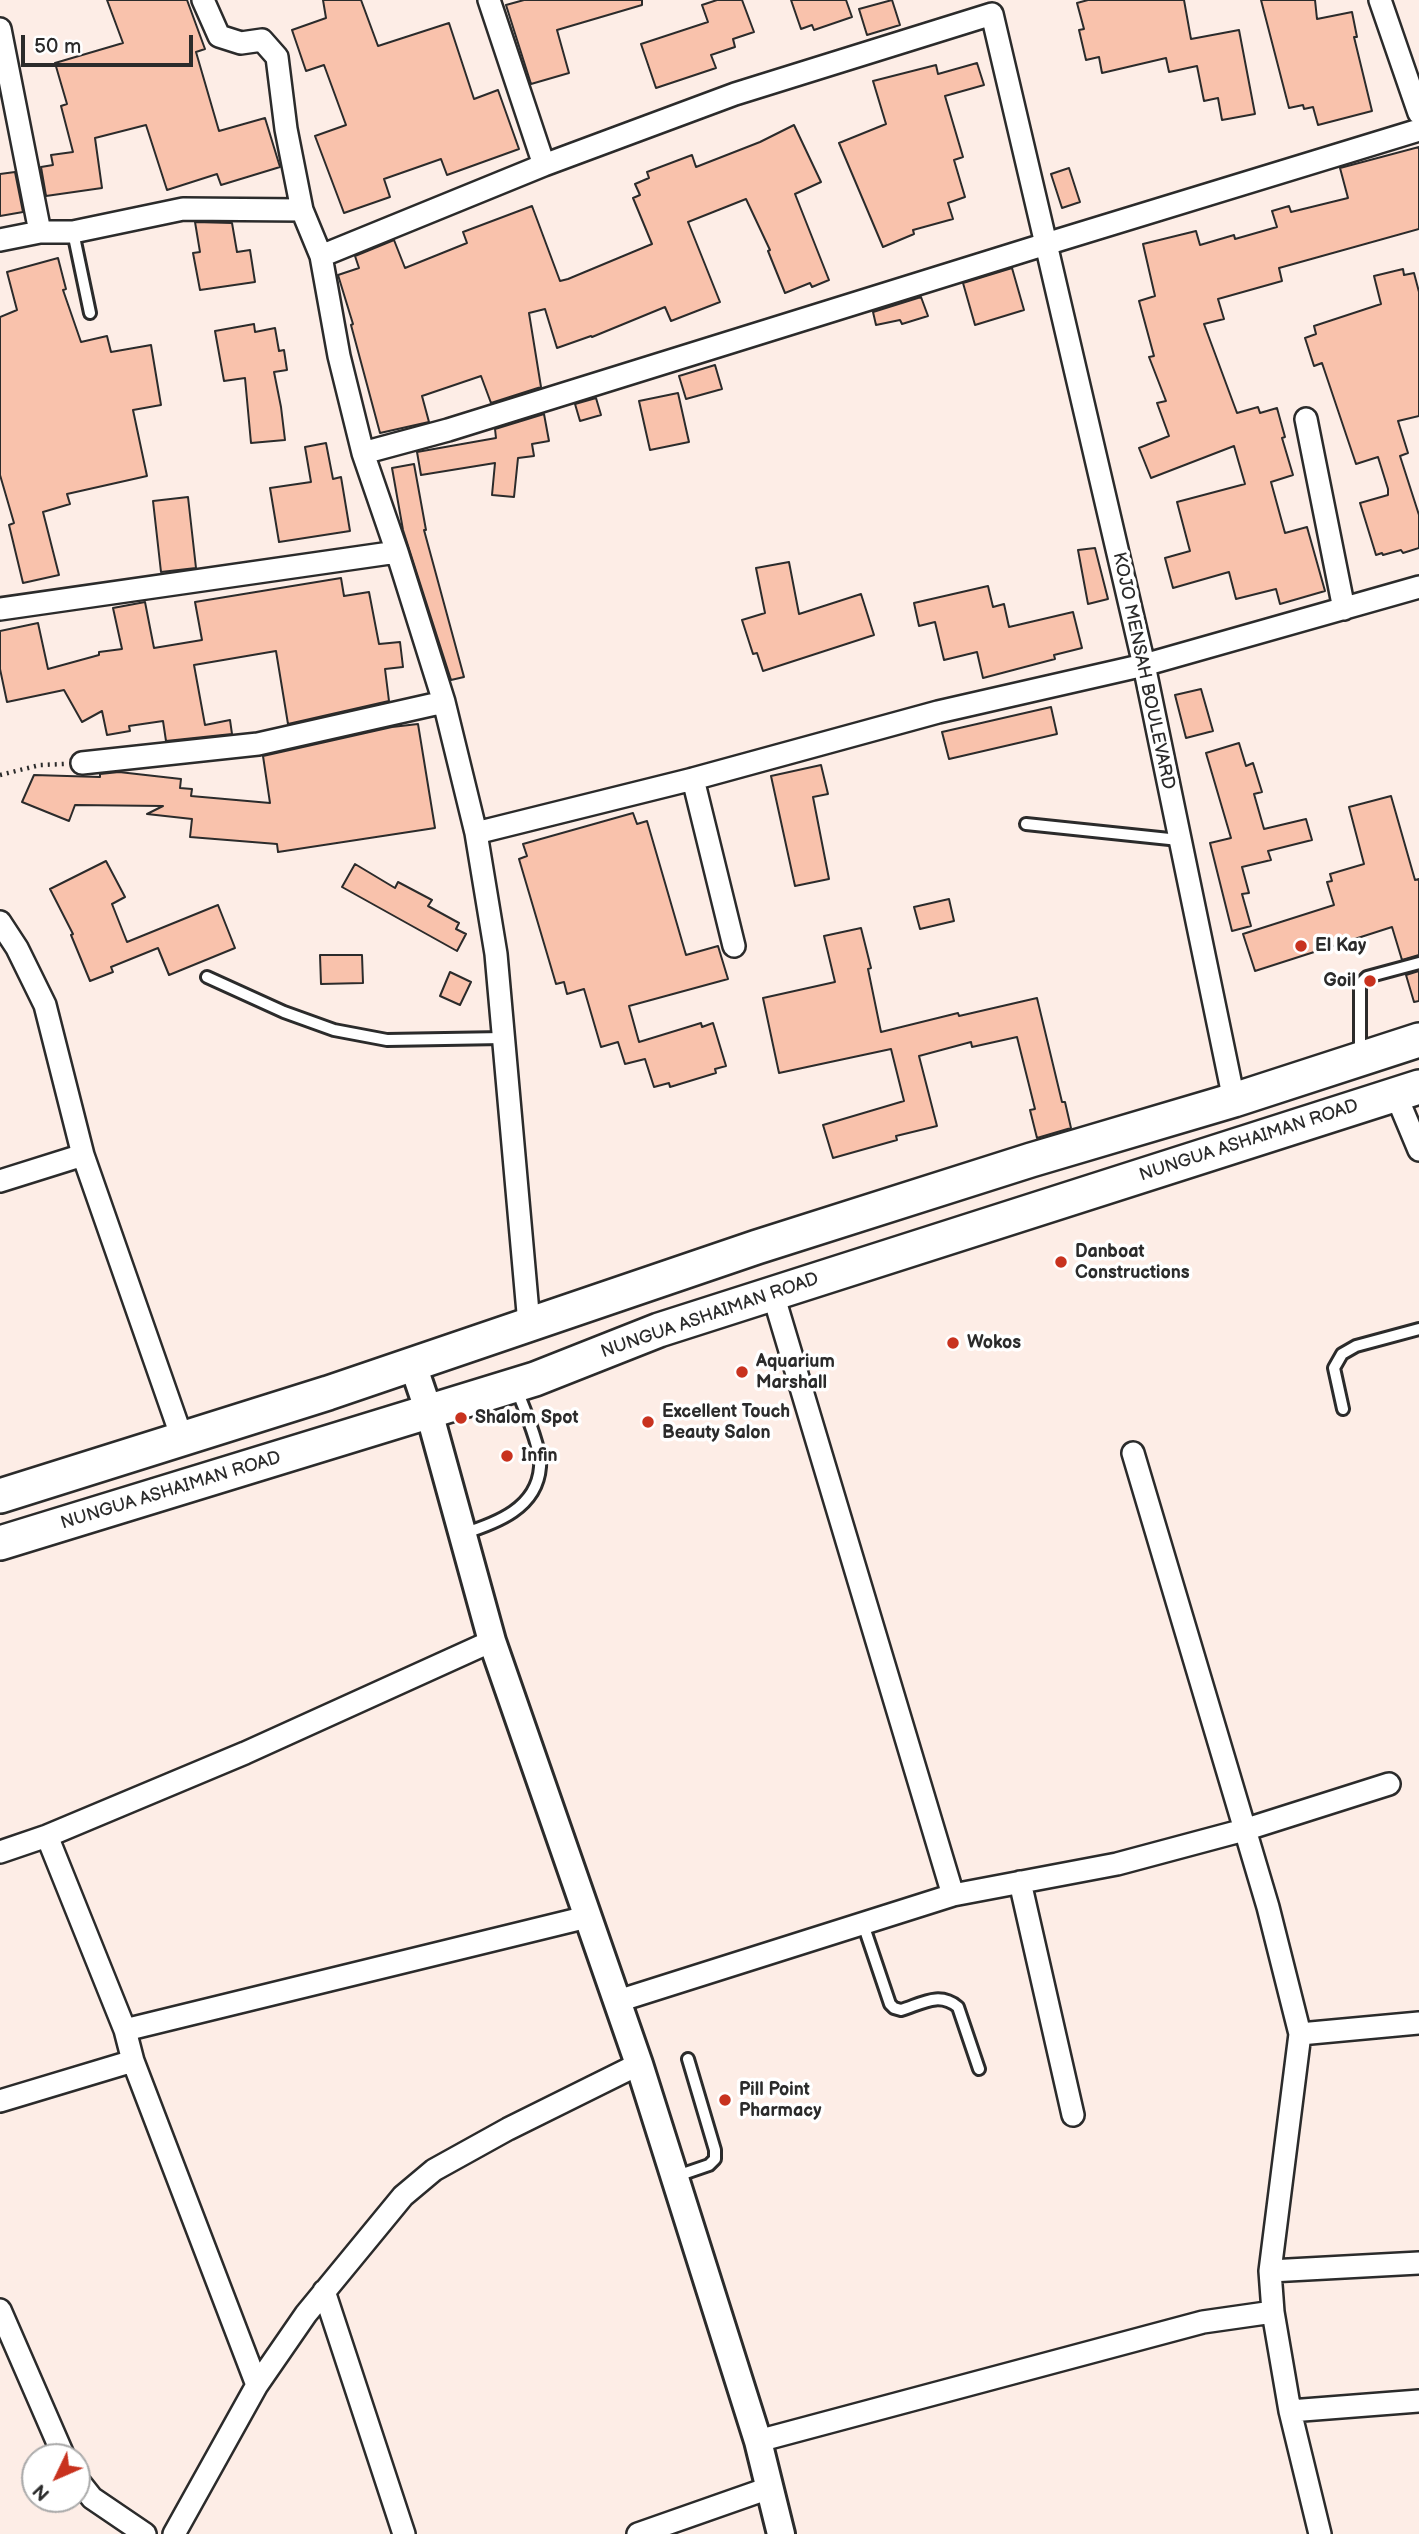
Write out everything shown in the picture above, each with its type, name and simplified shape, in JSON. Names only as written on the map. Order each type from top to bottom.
[{"type":"main road","points":[[0,1496],[413,1365],[757,1247],[1419,1040]]},
{"type":"main road","name":"NUNGUA ASHAIMAN ROAD","points":[[0,1543],[515,1385],[659,1330],[1408,1091]]},
{"type":"street","points":[[203,0],[219,36],[241,43],[262,40],[277,57],[286,129],[302,210],[321,256],[338,356],[363,453],[444,702],[476,833],[496,954],[529,1324]]},
{"type":"street","points":[[489,0],[544,165]]},
{"type":"street","points":[[1380,0],[1419,113]]},
{"type":"street","points":[[321,256],[544,165],[735,94],[990,7]]},
{"type":"street","name":"KOJO MENSAH BOULEVARD","points":[[990,7],[1144,664],[1234,1100]]},
{"type":"street","points":[[0,29],[40,232]]},
{"type":"street","points":[[363,453],[1419,130]]},
{"type":"street","points":[[0,240],[40,232],[73,232],[183,209],[302,210]]},
{"type":"street","points":[[1306,419],[1343,609]]},
{"type":"street","points":[[0,609],[397,552]]},
{"type":"street","points":[[476,833],[693,779],[938,712],[1144,664],[1419,587]]},
{"type":"street","points":[[82,763],[258,744],[444,702]]},
{"type":"street","points":[[693,779],[734,946]]},
{"type":"street","points":[[0,922],[17,948],[45,1005],[83,1155],[182,1438]]},
{"type":"street","points":[[1408,1091],[1419,1150]]},
{"type":"street","points":[[0,1181],[83,1155]]},
{"type":"street","points":[[773,1294],[953,1895]]},
{"type":"street","points":[[413,1365],[429,1412],[492,1641],[639,2064],[758,2441],[781,2534]]},
{"type":"street","points":[[1133,1453],[1268,1908],[1300,2034],[1270,2272],[1273,2312],[1290,2411],[1320,2534]]},
{"type":"street","points":[[0,1852],[47,1836],[257,1748],[492,1641]]},
{"type":"street","points":[[618,2001],[953,1895],[1117,1864],[1244,1830],[1389,1784]]},
{"type":"street","points":[[47,1836],[125,2030],[133,2061],[257,2385]]},
{"type":"street","points":[[1020,1882],[1073,2115]]},
{"type":"street","points":[[125,2030],[587,1917]]},
{"type":"street","points":[[1300,2034],[1419,2023]]},
{"type":"street","points":[[0,2101],[133,2061]]},
{"type":"street","points":[[174,2534],[257,2385],[306,2314],[403,2196],[434,2170],[508,2129],[639,2064]]},
{"type":"street","points":[[1270,2272],[1419,2263]]},
{"type":"street","points":[[324,2291],[404,2534]]},
{"type":"street","points":[[0,2310],[58,2443]]},
{"type":"street","points":[[758,2441],[1203,2322],[1273,2312]]},
{"type":"street","points":[[1290,2411],[1419,2401]]},
{"type":"street","points":[[638,2534],[769,2488]]},
{"type":"street","points":[[91,2497],[145,2534]]},
{"type":"lane","points":[[73,232],[90,313]]},
{"type":"lane","points":[[1027,824],[1179,840]]},
{"type":"lane","points":[[1361,1058],[1360,984],[1367,976],[1419,963]]},
{"type":"lane","points":[[207,977],[284,1012],[334,1030],[387,1040],[503,1038]]},
{"type":"lane","points":[[1343,1409],[1335,1367],[1342,1354],[1356,1346],[1419,1329]]},
{"type":"lane","points":[[462,1534],[491,1525],[519,1509],[534,1492],[541,1465],[530,1424],[515,1385]]},
{"type":"lane","points":[[863,1924],[890,2004],[901,2010],[941,1997],[951,2001],[958,2007],[978,2069]]},
{"type":"lane","points":[[674,2177],[709,2165],[715,2159],[715,2150],[688,2059]]},
{"type":"path","points":[[0,775],[40,765],[82,763]]},
{"type":"building","points":[[107,0],[187,0],[205,49],[196,52],[219,131],[265,118],[280,167],[221,185],[217,174],[167,190],[146,125],[95,138],[102,188],[46,196],[41,167],[53,165],[51,155],[73,152],[61,106],[67,104],[55,63],[123,43]]},
{"type":"building","points":[[323,0],[361,0],[378,46],[449,23],[474,99],[498,90],[519,149],[447,175],[441,159],[384,179],[390,197],[344,213],[315,136],[346,125],[324,65],[306,71],[292,30],[326,18]]},
{"type":"building","points":[[524,0],[642,0],[642,5],[557,30],[569,73],[531,84],[506,5]]},
{"type":"building","points":[[717,0],[742,0],[754,32],[733,39],[735,47],[711,55],[716,68],[656,88],[641,44],[708,22],[702,5]]},
{"type":"building","points":[[791,0],[846,0],[852,17],[814,30],[812,25],[801,29]]},
{"type":"building","points":[[892,0],[900,25],[867,35],[859,9]]},
{"type":"building","points":[[1088,0],[1184,0],[1191,39],[1239,30],[1255,114],[1222,120],[1218,98],[1204,101],[1197,66],[1169,72],[1166,58],[1102,73],[1099,57],[1086,60],[1079,30],[1084,29],[1077,3]]},
{"type":"building","points":[[1261,0],[1315,0],[1317,19],[1352,12],[1357,37],[1354,37],[1372,111],[1318,125],[1313,107],[1304,109],[1303,105],[1289,108]]},
{"type":"building","points":[[977,63],[984,85],[945,96],[963,157],[954,160],[965,197],[948,203],[953,219],[913,230],[914,234],[883,247],[839,143],[886,124],[873,81],[936,65],[938,74]]},
{"type":"building","points":[[794,125],[821,182],[795,194],[829,280],[812,287],[810,283],[785,293],[768,251],[770,250],[746,199],[688,222],[720,302],[671,321],[665,307],[592,337],[557,348],[545,309],[529,313],[541,387],[491,403],[481,376],[422,396],[429,422],[380,433],[338,275],[359,268],[355,256],[394,240],[405,268],[467,243],[463,232],[532,206],[560,281],[568,279],[652,244],[633,198],[640,195],[635,184],[649,178],[647,172],[692,155],[696,167],[760,142]]},
{"type":"building","points":[[1419,147],[1419,229],[1279,268],[1282,281],[1218,299],[1224,319],[1204,324],[1237,413],[1258,407],[1260,413],[1277,408],[1285,437],[1282,438],[1293,475],[1271,482],[1285,533],[1307,527],[1325,591],[1280,604],[1276,589],[1236,599],[1229,572],[1173,588],[1165,558],[1190,551],[1177,502],[1245,484],[1234,446],[1151,478],[1139,448],[1169,436],[1157,403],[1166,401],[1149,357],[1154,356],[1139,301],[1155,296],[1143,244],[1196,231],[1200,245],[1234,235],[1235,239],[1277,227],[1272,211],[1289,206],[1291,212],[1348,198],[1340,168]]},
{"type":"building","points":[[1069,168],[1080,202],[1062,208],[1051,174]]},
{"type":"building","points":[[15,172],[23,212],[0,216],[0,174]]},
{"type":"building","points":[[195,222],[232,223],[237,252],[250,250],[255,282],[200,290],[193,253],[200,252]]},
{"type":"building","points":[[58,258],[66,289],[63,290],[81,342],[107,336],[111,352],[151,345],[161,405],[133,410],[147,476],[67,494],[70,504],[43,512],[59,575],[23,583],[9,525],[14,523],[0,475],[0,317],[17,310],[7,272]]},
{"type":"building","points":[[1012,268],[1024,310],[975,325],[963,283]]},
{"type":"building","points":[[1403,269],[1404,275],[1414,273],[1419,292],[1419,416],[1398,421],[1408,453],[1400,456],[1419,515],[1419,548],[1403,553],[1401,550],[1376,555],[1360,503],[1388,495],[1378,457],[1356,464],[1322,363],[1314,366],[1305,338],[1316,334],[1314,326],[1381,304],[1374,276]]},
{"type":"building","points":[[921,297],[928,316],[902,324],[900,320],[876,325],[873,312]]},
{"type":"building","points":[[254,324],[255,332],[275,328],[279,351],[284,350],[287,370],[274,372],[285,440],[251,443],[245,378],[224,381],[215,331]]},
{"type":"building","points":[[715,365],[722,389],[686,399],[679,376]]},
{"type":"building","points":[[678,393],[689,442],[650,450],[639,401]]},
{"type":"building","points":[[596,398],[601,415],[580,421],[575,404]]},
{"type":"building","points":[[544,414],[549,441],[532,444],[534,456],[518,458],[514,497],[492,495],[495,463],[421,475],[417,452],[496,438],[495,429]]},
{"type":"building","points":[[326,443],[333,479],[341,477],[350,531],[279,542],[270,488],[311,482],[305,447]]},
{"type":"building","points":[[414,464],[424,530],[464,677],[451,680],[403,530],[392,468]]},
{"type":"building","points":[[188,497],[196,568],[161,572],[153,501]]},
{"type":"building","points":[[1095,548],[1108,599],[1088,604],[1078,550]]},
{"type":"building","points":[[789,562],[799,614],[861,594],[874,635],[763,671],[757,653],[753,654],[742,620],[765,613],[756,568]]},
{"type":"building","points":[[341,578],[344,596],[369,592],[379,644],[400,642],[403,667],[385,669],[389,701],[288,724],[276,651],[194,665],[205,725],[230,720],[232,734],[166,741],[163,721],[129,726],[130,731],[107,735],[102,711],[82,722],[64,690],[7,702],[0,669],[0,631],[38,623],[48,669],[99,655],[99,652],[122,649],[113,608],[145,602],[154,648],[202,640],[195,602]]},
{"type":"building","points":[[988,586],[993,607],[1004,604],[1009,627],[1073,612],[1082,648],[1054,655],[1055,659],[983,678],[977,652],[944,660],[935,622],[919,626],[914,603]]},
{"type":"building","points":[[1201,689],[1213,731],[1186,738],[1175,695]]},
{"type":"building","points":[[1051,707],[1057,734],[949,759],[942,732]]},
{"type":"building","points":[[418,724],[435,828],[278,852],[277,844],[190,837],[192,819],[147,814],[163,806],[75,805],[69,821],[22,802],[34,775],[100,777],[100,774],[119,772],[181,779],[180,788],[192,789],[191,796],[270,803],[263,756],[392,727]]},
{"type":"building","points":[[1239,743],[1246,766],[1253,763],[1262,792],[1254,794],[1264,829],[1306,819],[1312,840],[1268,851],[1271,860],[1242,867],[1249,893],[1242,894],[1251,926],[1232,931],[1210,843],[1231,838],[1206,753]]},
{"type":"building","points":[[821,765],[828,794],[813,797],[829,879],[795,886],[771,776]]},
{"type":"building","points":[[1391,796],[1415,880],[1419,879],[1419,955],[1402,960],[1392,927],[1255,971],[1243,934],[1334,905],[1327,882],[1332,881],[1330,874],[1364,864],[1349,807]]},
{"type":"building","points":[[633,813],[637,824],[647,821],[686,955],[718,946],[728,979],[629,1006],[639,1042],[701,1023],[702,1027],[713,1023],[726,1066],[715,1069],[716,1073],[670,1087],[669,1083],[654,1087],[645,1059],[625,1064],[618,1042],[601,1047],[584,989],[567,994],[564,982],[556,984],[519,859],[527,856],[523,844]]},
{"type":"building","points":[[106,861],[125,897],[112,904],[127,942],[218,905],[235,948],[169,975],[158,948],[111,967],[113,972],[90,981],[71,935],[73,934],[50,889]]},
{"type":"building","points":[[355,864],[395,888],[398,882],[432,900],[428,906],[459,923],[456,929],[466,934],[457,951],[342,887]]},
{"type":"building","points":[[949,899],[954,921],[920,929],[914,907]]},
{"type":"building","points":[[861,928],[871,968],[868,969],[881,1032],[958,1013],[959,1016],[1037,998],[1062,1102],[1065,1102],[1071,1128],[1037,1138],[1030,1110],[1035,1109],[1017,1037],[972,1047],[971,1042],[919,1056],[937,1126],[896,1136],[897,1140],[833,1158],[823,1125],[904,1101],[891,1049],[779,1073],[763,998],[835,982],[824,936]]},
{"type":"building","points":[[320,955],[362,955],[363,983],[321,984]]},
{"type":"building","points":[[1419,971],[1419,1001],[1414,1002],[1406,975]]},
{"type":"building","points":[[450,972],[471,982],[460,1005],[440,996]]},
{"type":"place","name":"El Kay","points":[[1301,946]]},
{"type":"place","name":"Goil","points":[[1370,981]]},
{"type":"place","name":"Danboat Constructions","points":[[1061,1262]]},
{"type":"place","name":"Wokos","points":[[953,1343]]},
{"type":"place","name":"Aquarium Marshall","points":[[742,1372]]},
{"type":"place","name":"Shalom Spot","points":[[461,1418]]},
{"type":"place","name":"Excellent Touch Beauty Salon","points":[[648,1422]]},
{"type":"place","name":"Infin","points":[[507,1456]]},
{"type":"place","name":"Pill Point Pharmacy","points":[[725,2100]]}]
